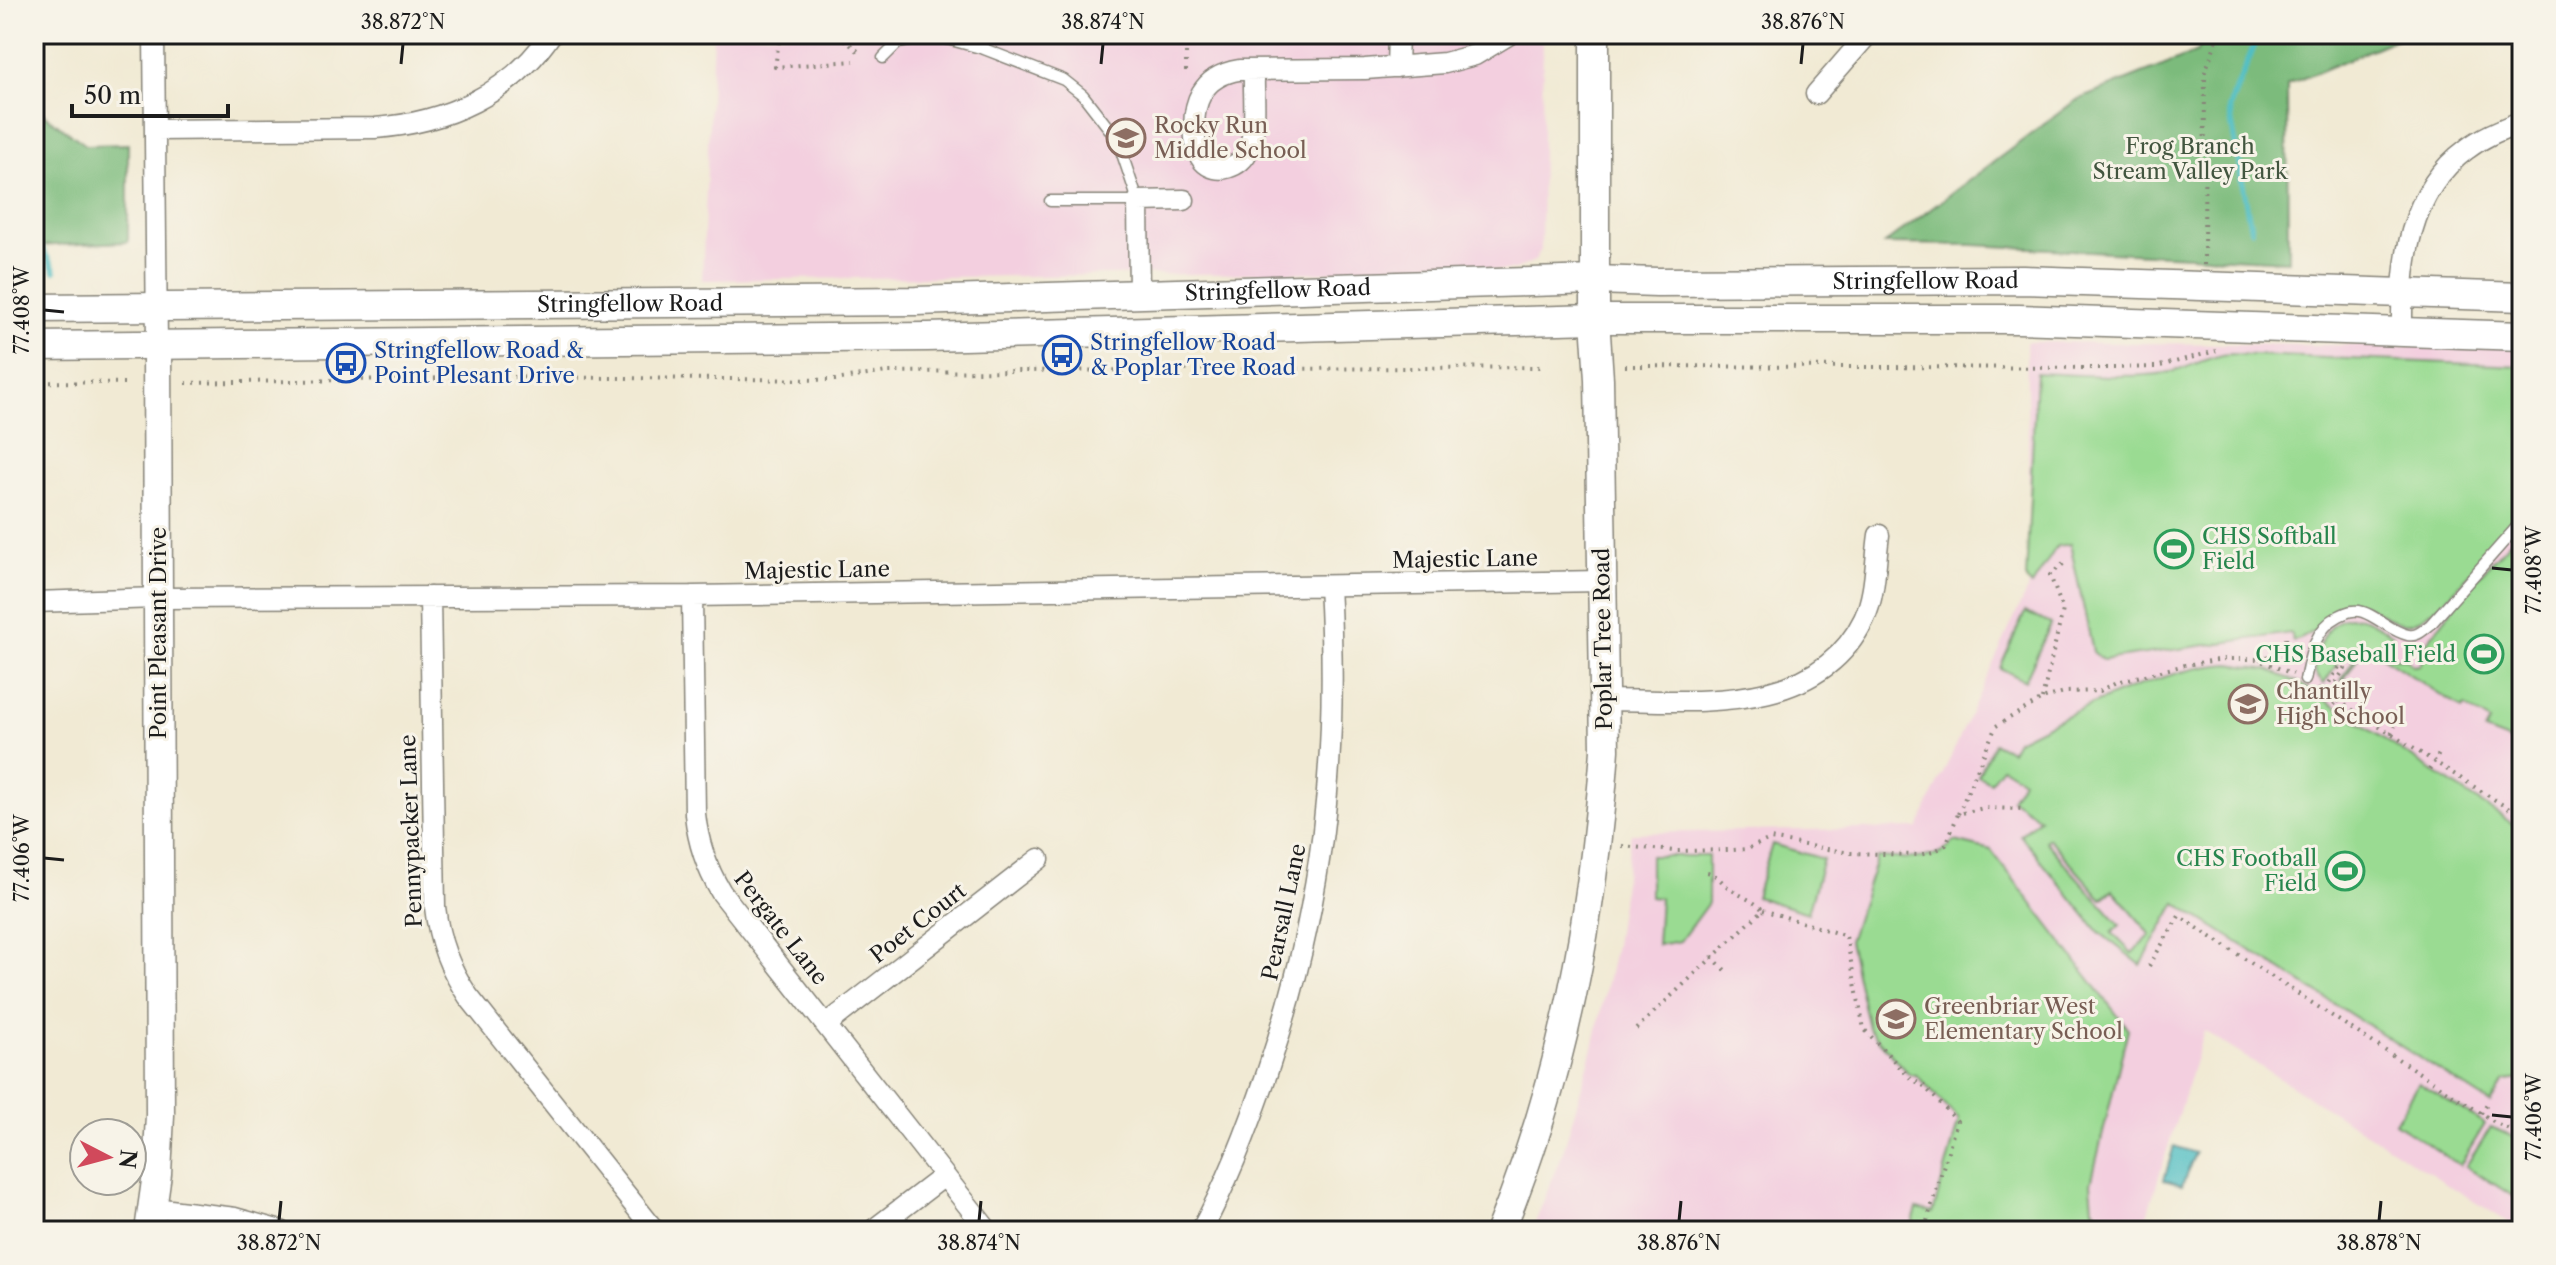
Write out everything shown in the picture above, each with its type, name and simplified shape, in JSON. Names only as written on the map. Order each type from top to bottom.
[{"type":"main road","name":"Poplar Tree Road","points":[[1500,1231],[1548,1096],[1582,955],[1601,810],[1605,750],[1599,379],[1595,319],[1595,34]]},
{"type":"main road","name":"Stringfellow Road","points":[[34,346],[928,337],[1139,313],[1595,280],[2023,280],[2522,297]]},
{"type":"main road","name":"Stringfellow Road","points":[[34,308],[900,301],[1139,313],[1595,319],[2018,319],[2522,336]]},
{"type":"main road","name":"Point Pleasant Drive","points":[[151,1220],[160,1115],[157,346]]},
{"type":"street","name":"Point Pleasant Drive","points":[[154,34],[157,346]]},
{"type":"street","points":[[155,130],[375,128],[434,119],[491,93],[533,57],[551,34]]},
{"type":"street","points":[[1397,67],[1398,34]]},
{"type":"street","points":[[1254,71],[1249,150],[1244,160],[1235,166],[1224,169],[1211,166],[1203,161],[1197,148],[1194,116],[1197,98],[1213,78],[1230,72],[1445,63],[1475,55],[1510,34]]},
{"type":"street","points":[[1816,94],[1868,34]]},
{"type":"street","points":[[2402,332],[2401,291],[2409,238],[2415,217],[2436,178],[2468,147],[2522,121]]},
{"type":"street","points":[[1139,313],[1138,201],[1184,200]]},
{"type":"street","points":[[1603,700],[1749,697],[1784,689],[1805,680],[1840,653],[1865,617],[1871,597],[1879,535]]},
{"type":"street","name":"Majestic Lane","points":[[34,602],[158,598],[692,596],[1601,581]]},
{"type":"street","name":"Pearsall Lane","points":[[1201,1231],[1234,1164],[1256,1104],[1296,980],[1311,915],[1330,775],[1329,586]]},
{"type":"street","name":"Pergate Lane","points":[[692,596],[695,814],[703,855],[721,892],[988,1231]]},
{"type":"street","name":"Pennypacker Lane","points":[[430,597],[435,907],[441,946],[451,970],[468,996],[655,1231]]},
{"type":"street","name":"Poet Court","points":[[827,1024],[1039,859]]},
{"type":"street","points":[[872,1231],[944,1176]]},
{"type":"street","points":[[151,1220],[235,1218],[281,1231]]},
{"type":"lane","points":[[883,58],[898,43],[936,36],[984,49],[1064,80],[1083,95],[1117,139],[1138,201],[1050,201]]},
{"type":"lane","points":[[2305,680],[2311,652],[2321,629],[2334,619],[2350,611],[2362,612],[2408,635],[2419,634],[2522,521]]},
{"type":"path","points":[[780,34],[775,67],[854,61]]},
{"type":"path","points":[[838,34],[859,52]]},
{"type":"path","points":[[2204,265],[2205,72],[2219,34]]},
{"type":"path","points":[[1186,71],[1186,38],[1345,36],[1346,54]]},
{"type":"path","points":[[1239,37],[1239,47]]},
{"type":"path","points":[[1625,366],[2156,367],[2228,350]]},
{"type":"path","points":[[186,383],[508,377],[835,380],[887,372],[1545,367]]},
{"type":"path","points":[[217,372],[217,383]]},
{"type":"path","points":[[34,382],[128,383]]},
{"type":"path","points":[[2042,699],[2063,610],[2050,575],[2067,561]]},
{"type":"path","points":[[1622,846],[1674,851],[1733,850],[1747,849],[1770,839],[1850,853],[1919,855],[1933,852],[1946,845],[1954,819],[1996,726],[2042,699],[2064,692],[2100,691],[2117,682],[2185,665],[2224,659],[2256,659],[2287,651],[2286,638]]},
{"type":"path","points":[[2256,659],[2305,680],[2335,702],[2349,704],[2522,817]]},
{"type":"path","points":[[2335,702],[2339,696],[2326,688],[2344,659],[2349,662],[2334,685],[2340,689]]},
{"type":"path","points":[[2391,734],[2395,726]]},
{"type":"path","points":[[2429,770],[2439,754]]},
{"type":"path","points":[[2478,789],[2483,781]]},
{"type":"path","points":[[1958,814],[1984,808],[2026,809]]},
{"type":"path","points":[[1707,872],[1763,910],[1846,936],[1864,1029],[1912,1080],[1922,1084],[1957,1121],[1924,1231]]},
{"type":"path","points":[[1636,1029],[1763,910]]},
{"type":"path","points":[[2149,966],[2179,916],[2481,1113],[2495,1126],[2522,1135]]},
{"type":"path","points":[[1712,957],[1725,970]]},
{"type":"path","points":[[2481,1113],[2488,1102]]},
{"type":"shaded area","name":"Rocky Run Middle School","points":[[713,34],[1543,34],[1541,250],[1534,261],[1515,270],[702,280]]},
{"type":"shaded area","name":"Chantilly High School","points":[[2026,342],[2522,347],[2522,1231],[2204,1031],[2142,1231],[1532,1231],[1564,1148],[1593,1048],[1615,945],[1631,833],[1918,828],[2031,581]]},
{"type":"green space","name":"Frog Branch Stream Valley Park","points":[[2203,34],[2408,34],[2287,85],[2288,261],[1972,245],[1884,244],[2075,101],[2197,52]]},
{"type":"green space","points":[[34,107],[86,145],[128,144],[128,242],[34,246]]},
{"type":"green space","points":[[2230,354],[2522,366],[2522,514],[2447,598],[2415,621],[2397,622],[2363,603],[2341,610],[2310,634],[2293,641],[2290,633],[2103,660],[2093,652],[2070,544],[2057,546],[2032,586],[2026,580],[2036,373],[2107,376],[2161,374]]},
{"type":"green space","name":"CHS Baseball Field","points":[[2522,528],[2522,749],[2485,731],[2490,722],[2465,706],[2463,709],[2365,646],[2343,681],[2354,659],[2344,653],[2324,684],[2316,675],[2316,657],[2328,629],[2343,618],[2352,617],[2368,621],[2393,635],[2389,651],[2391,657],[2406,659],[2412,666],[2420,665],[2423,658],[2421,650],[2474,581]]},
{"type":"green space","points":[[2025,612],[2051,624],[2025,681],[2000,668]]},
{"type":"green space","points":[[2230,664],[2269,670],[2299,683],[2522,830],[2522,1079],[2505,1081],[2490,1103],[2176,903],[2141,965],[2099,932],[2020,835],[2040,818],[2011,799],[2023,780],[2002,767],[1990,782],[1978,776],[1994,743],[2011,751],[2017,740],[2092,704],[2150,682],[2205,667]],"holes":[[[2048,838],[2102,899],[2113,890],[2151,935],[2132,953],[2112,933],[2120,925],[2045,841]]]},
{"type":"green space","points":[[1955,841],[1991,850],[2128,1029],[2091,1183],[2093,1208],[2116,1231],[1910,1231],[1917,1209],[1933,1213],[1959,1120],[1916,1075],[1909,1074],[1868,1028],[1849,941],[1877,857],[1929,856]]},
{"type":"green space","points":[[1772,844],[1823,859],[1808,913],[1756,897]]},
{"type":"green space","points":[[1650,856],[1708,856],[1708,903],[1680,941],[1657,945],[1660,898],[1650,897]]},
{"type":"green space","points":[[2419,1083],[2485,1124],[2460,1165],[2395,1123]]},
{"type":"green space","points":[[2491,1127],[2522,1141],[2522,1202],[2466,1166]]},
{"type":"water","points":[[2174,1146],[2195,1153],[2182,1185],[2164,1180]]},
{"type":"waterway","points":[[2251,230],[2229,108],[2259,34]]},
{"type":"waterway","points":[[34,235],[55,271]]},
{"type":"place","name":"Rocky Run Middle School","points":[[1126,138]]},
{"type":"place","name":"Stringfellow Road & Poplar Tree Road","points":[[1062,355]]},
{"type":"place","name":"Stringfellow Road & Point Plesant Drive","points":[[346,363]]},
{"type":"place","name":"CHS Softball Field","points":[[2174,549]]},
{"type":"place","name":"CHS Baseball Field","points":[[2484,654]]},
{"type":"place","name":"Chantilly High School","points":[[2248,704]]},
{"type":"place","name":"CHS Football Field","points":[[2345,871]]},
{"type":"place","name":"Greenbriar West Elementary School","points":[[1896,1019]]}]
